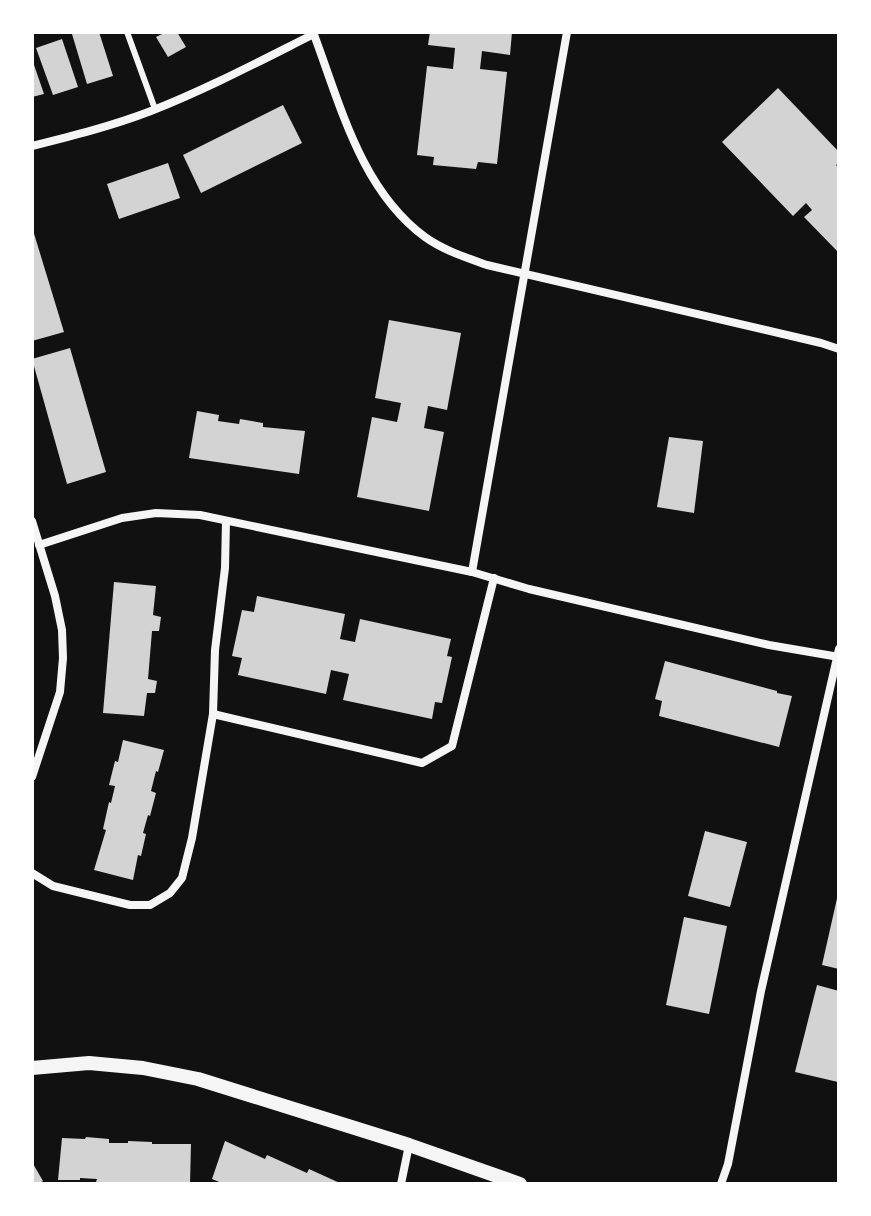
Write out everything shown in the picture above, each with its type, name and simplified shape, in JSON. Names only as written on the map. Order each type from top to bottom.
[{"type":"street","points":[[472,572],[567,32]]},
{"type":"street","points":[[32,146],[101,129],[155,109],[217,82],[313,33],[365,164],[382,194],[406,222],[427,238],[451,252],[487,265],[839,349]]},
{"type":"street","points":[[39,545],[122,518],[156,513],[200,515],[472,572],[529,589],[739,638],[838,654],[761,991],[728,1164],[721,1184]]},
{"type":"street","points":[[32,521],[55,596],[62,630],[63,658],[60,692],[32,777]]},
{"type":"street","points":[[32,873],[53,886],[130,905],[150,905],[170,893],[182,878],[213,714],[226,521]]},
{"type":"street","points":[[213,714],[422,763],[452,746],[494,578]]},
{"type":"street","points":[[32,1068],[89,1063],[184,1076],[409,1145],[520,1184]]},
{"type":"street","points":[[401,1184],[409,1145]]},
{"type":"lane","points":[[127,32],[155,109]]},
{"type":"building","points":[[99,32],[113,76],[87,84],[72,34]]},
{"type":"building","points":[[166,32],[177,32],[186,47],[168,57],[156,37]]},
{"type":"building","points":[[430,32],[512,32],[510,55],[482,51],[480,69],[507,72],[497,164],[478,162],[476,169],[433,165],[434,157],[417,155],[427,66],[453,69],[455,48],[428,45]]},
{"type":"building","points":[[62,39],[78,87],[53,95],[36,48]]},
{"type":"building","points":[[32,59],[44,94],[32,97]]},
{"type":"building","points":[[778,88],[839,152],[839,163],[836,165],[839,168],[839,253],[804,217],[812,210],[806,203],[793,216],[722,142]]},
{"type":"building","points":[[283,105],[302,143],[201,193],[183,155]]},
{"type":"building","points":[[168,163],[180,198],[119,219],[107,184]]},
{"type":"building","points":[[32,227],[64,332],[32,341]]},
{"type":"building","points":[[389,320],[461,333],[447,410],[428,406],[424,428],[444,432],[429,511],[357,497],[372,417],[397,422],[401,403],[375,398]]},
{"type":"building","points":[[70,348],[106,472],[67,484],[32,359]]},
{"type":"building","points":[[197,411],[219,415],[218,421],[239,424],[240,419],[263,423],[263,427],[305,431],[299,474],[189,458]]},
{"type":"building","points":[[669,437],[703,441],[694,513],[657,507]]},
{"type":"building","points":[[114,582],[156,586],[153,615],[161,617],[159,631],[152,631],[148,679],[157,681],[155,693],[147,693],[144,716],[103,713]]},
{"type":"building","points":[[257,596],[345,614],[340,639],[355,642],[360,619],[451,639],[447,656],[452,657],[442,703],[435,702],[432,719],[343,700],[349,674],[331,670],[326,694],[238,675],[242,658],[232,656],[242,610],[254,612]]},
{"type":"building","points":[[665,661],[792,696],[779,747],[659,716],[662,701],[655,699]]},
{"type":"building","points":[[123,740],[164,750],[151,791],[156,793],[133,880],[94,870],[115,786],[109,785]]},
{"type":"building","points":[[705,831],[747,842],[730,907],[688,896]]},
{"type":"building","points":[[839,894],[839,969],[822,965]]},
{"type":"building","points":[[684,917],[727,926],[709,1014],[666,1005]]},
{"type":"building","points":[[817,985],[839,991],[838,1082],[795,1072]]},
{"type":"building","points":[[62,1138],[109,1139],[109,1143],[191,1144],[190,1184],[96,1182],[97,1179],[80,1178],[58,1180]]},
{"type":"building","points":[[225,1141],[265,1159],[267,1155],[342,1184],[224,1184],[212,1179]]},
{"type":"building","points":[[32,1162],[43,1181],[38,1184],[32,1184]]}]
